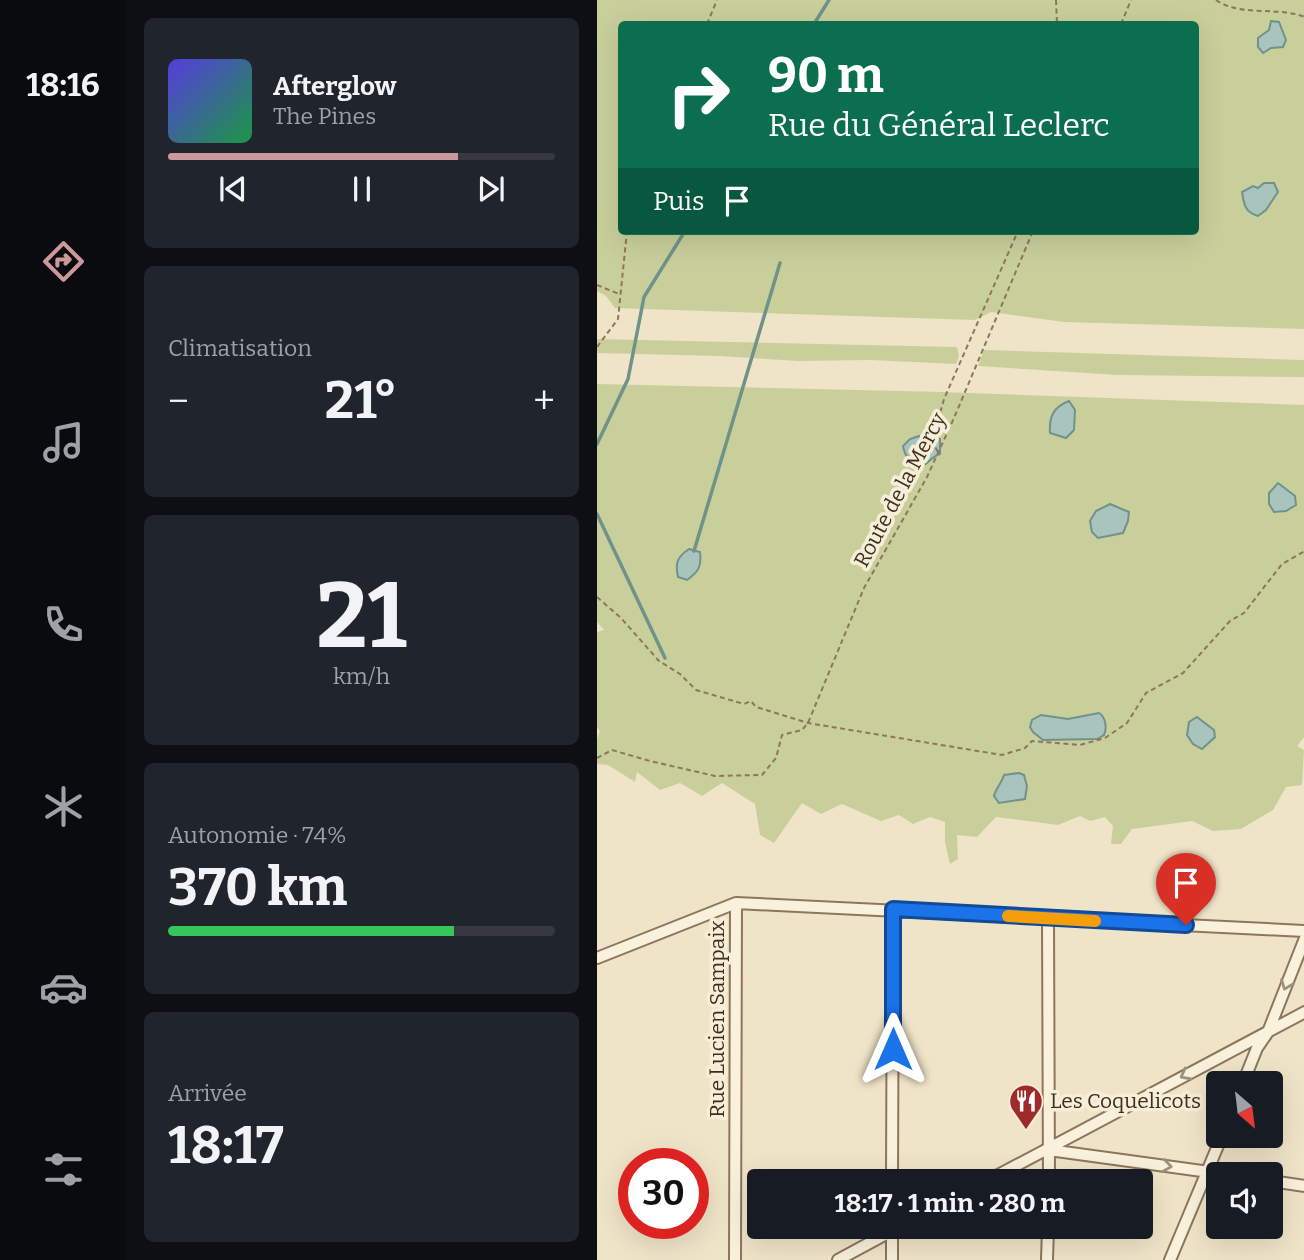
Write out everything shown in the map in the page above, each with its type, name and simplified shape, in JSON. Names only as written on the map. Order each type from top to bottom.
[{"type":"street","points":[[597,958],[736,903],[1304,931]]},
{"type":"street","name":"Rue Lucien Sampaix","points":[[735,1260],[736,903]]},
{"type":"street","points":[[892,1169],[893,909]]},
{"type":"street","points":[[1049,918],[1049,1169]]},
{"type":"street","points":[[1248,1071],[1257,1048],[1268,1032],[1304,938]]},
{"type":"street","points":[[1011,1169],[1304,1012]]},
{"type":"street","points":[[1049,1150],[1206,1172]]},
{"type":"street","points":[[1170,1260],[1206,1174]]},
{"type":"street","points":[[1283,1183],[1304,1186]]},
{"type":"street","points":[[838,1260],[875,1239]]},
{"type":"street","points":[[892,1260],[894,1239]]},
{"type":"street","points":[[1047,1260],[1048,1239]]},
{"type":"path","points":[[708,21],[717,0]]},
{"type":"path","points":[[1055,0],[1057,21]]},
{"type":"path","points":[[1122,21],[1131,0]]},
{"type":"path","points":[[1216,0],[1246,10],[1271,10],[1304,17]]},
{"type":"path","points":[[597,347],[618,319],[627,235]]},
{"type":"path","points":[[938,452],[932,441],[944,400],[1016,235]]},
{"type":"path","name":"Route de la Mercy","points":[[808,723],[864,588],[927,477],[1031,235]]},
{"type":"path","points":[[597,285],[620,294]]},
{"type":"path","points":[[597,597],[621,618],[659,661],[680,674],[696,690],[744,704],[751,701],[756,707],[808,723],[1002,755],[1025,748],[1032,741],[1080,745],[1105,738],[1127,723],[1146,693],[1183,673],[1230,621],[1244,613],[1282,564],[1304,551]]},
{"type":"path","points":[[597,758],[612,750],[715,776],[762,775],[776,758],[782,735],[802,730],[808,723]]},
{"type":"green space","points":[[597,0],[1304,0],[1304,329],[1064,322],[991,312],[975,320],[615,308],[606,296],[597,291]]},
{"type":"green space","points":[[597,339],[957,347],[959,356],[956,364],[597,353]]},
{"type":"green space","points":[[984,350],[1304,360],[1304,377],[1117,375],[978,366]]},
{"type":"green space","points":[[597,384],[943,392],[1304,405],[1305,736],[1297,746],[1304,750],[1302,785],[1286,787],[1273,810],[1241,829],[1213,831],[1192,821],[1132,829],[1121,844],[1111,844],[1113,826],[1105,817],[1090,821],[1080,816],[1058,825],[996,817],[977,837],[957,835],[958,859],[950,864],[945,842],[945,822],[930,817],[913,824],[899,815],[881,821],[842,804],[821,814],[802,803],[774,843],[760,835],[755,804],[722,783],[702,796],[680,783],[660,790],[637,772],[635,782],[608,765],[597,764],[597,739],[600,731],[597,727],[597,632],[604,630],[597,622]]},
{"type":"water","points":[[1271,21],[1279,22],[1286,40],[1283,47],[1271,48],[1263,53],[1258,47],[1258,38],[1269,30]]},
{"type":"water","points":[[1264,183],[1274,183],[1278,192],[1266,210],[1258,216],[1246,207],[1242,192],[1253,186],[1258,188]]},
{"type":"water","points":[[1069,401],[1075,410],[1074,430],[1066,438],[1050,433],[1053,413]]},
{"type":"water","points":[[919,436],[926,444],[929,437],[940,439],[940,454],[921,467],[909,460],[903,446],[910,439]]},
{"type":"water","points":[[1278,483],[1295,496],[1296,505],[1286,511],[1274,512],[1269,504],[1269,493]]},
{"type":"water","points":[[1110,504],[1129,512],[1128,521],[1123,533],[1098,538],[1092,532],[1090,521],[1096,511]]},
{"type":"water","points":[[689,549],[700,552],[700,565],[687,580],[678,577],[677,564],[679,558]]},
{"type":"water","points":[[1099,713],[1104,720],[1105,729],[1104,735],[1097,739],[1043,740],[1030,727],[1032,720],[1041,715],[1068,719]]},
{"type":"water","points":[[1197,717],[1214,730],[1215,737],[1202,749],[1193,744],[1187,735],[1189,722]]},
{"type":"water","points":[[1004,775],[1024,775],[1027,786],[1025,799],[999,803],[994,796]]},
{"type":"waterway","points":[[816,21],[829,0]]},
{"type":"waterway","points":[[597,444],[628,379],[644,297],[683,235]]},
{"type":"waterway","points":[[694,551],[780,263]]},
{"type":"waterway","points":[[597,514],[665,658]]},
{"type":"slow traffic","points":[[1008,916],[1095,921]]},
{"type":"place","name":"Les Coquelicots","points":[[1026,1131]]},
{"type":"route","points":[[893,1049],[893,909],[1186,925]]}]
